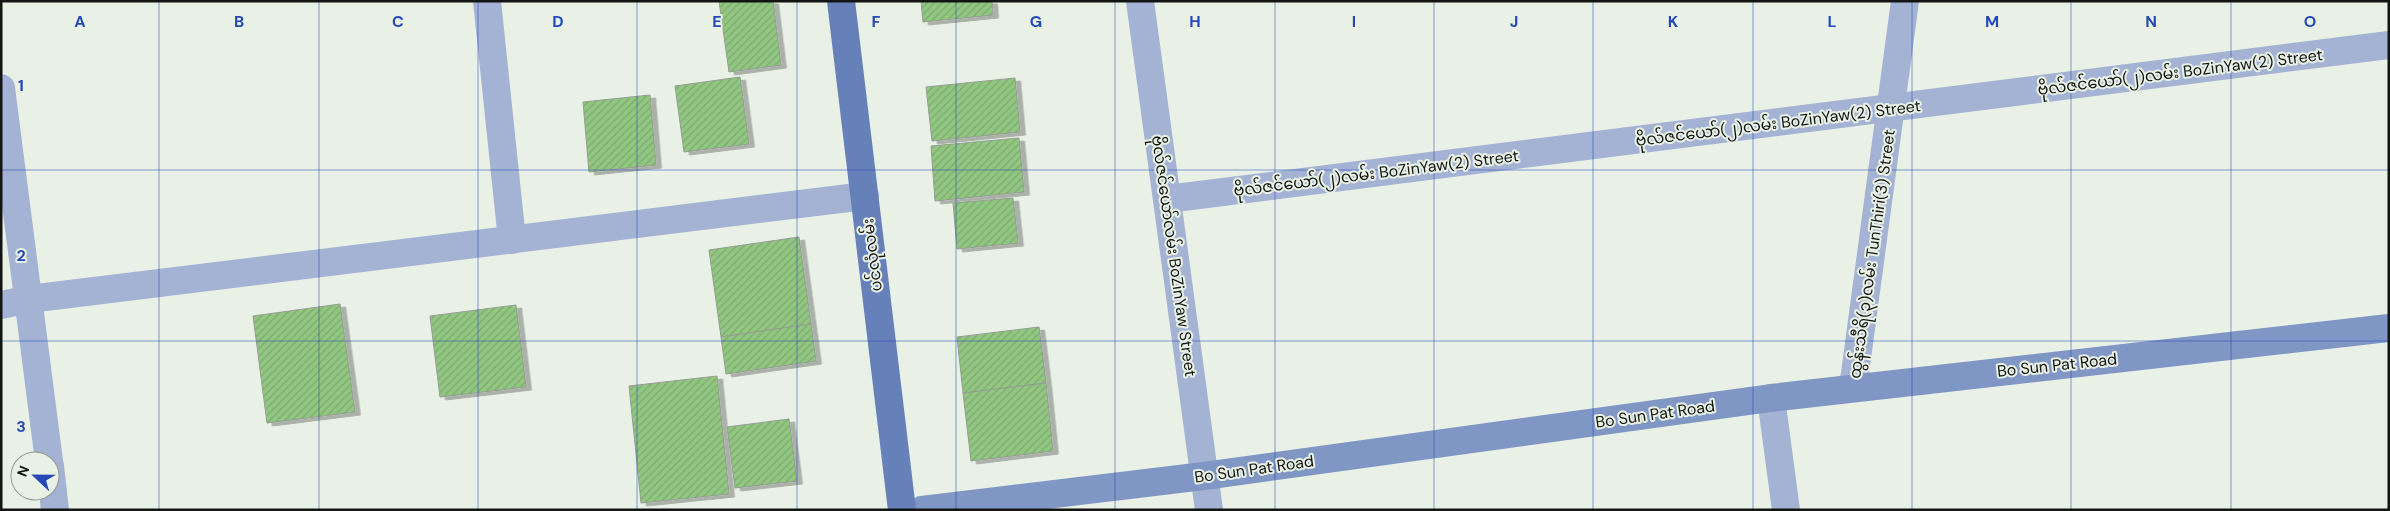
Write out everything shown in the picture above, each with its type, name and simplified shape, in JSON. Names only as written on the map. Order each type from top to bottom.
[{"type":"main road","name":"ပင်လုံလမ်း","points":[[841,1],[902,510]]},
{"type":"street","points":[[487,1],[512,240]]},
{"type":"street","name":"ဗိုလ်ဇင်ယော်လမ်း BoZinYaw Street","points":[[1140,1],[1209,510]]},
{"type":"street","name":"ထွန်းသီရိ(၃)လမ်း TunThiri(3) Street","points":[[1853,388],[1906,1]]},
{"type":"street","name":"ဗိုလ်ဇင်ယော်(၂)လမ်း BoZinYaw(2) Street","points":[[1167,199],[2389,45]]},
{"type":"street","points":[[1,88],[48,451]]},
{"type":"street","points":[[1,305],[29,299],[865,196]]},
{"type":"street","name":"Bo Sun Pat Road","points":[[922,510],[1204,476],[1771,398],[2389,328]]},
{"type":"street","points":[[1771,398],[1786,510]]},
{"type":"building","points":[[719,1],[773,1],[781,65],[729,72]]},
{"type":"building","points":[[921,1],[992,1],[993,15],[923,22]]},
{"type":"building","points":[[740,77],[749,144],[684,152],[675,86]]},
{"type":"building","points":[[1015,78],[1020,132],[932,141],[926,87]]},
{"type":"building","points":[[650,95],[656,165],[589,172],[583,102]]},
{"type":"building","points":[[1019,138],[1024,192],[935,201],[931,146]]},
{"type":"building","points":[[1013,198],[1018,243],[957,249],[953,203]]},
{"type":"building","points":[[799,237],[811,324],[721,337],[709,250]]},
{"type":"building","points":[[340,304],[355,412],[267,423],[253,316]]},
{"type":"building","points":[[516,305],[526,387],[440,397],[430,316]]},
{"type":"building","points":[[811,324],[816,361],[726,374],[721,337]]},
{"type":"building","points":[[1039,327],[1046,383],[963,393],[957,337]]},
{"type":"building","points":[[717,376],[729,494],[641,503],[629,386]]},
{"type":"building","points":[[1046,383],[1053,451],[971,461],[963,393]]},
{"type":"building","points":[[789,419],[797,481],[735,488],[727,427]]}]
